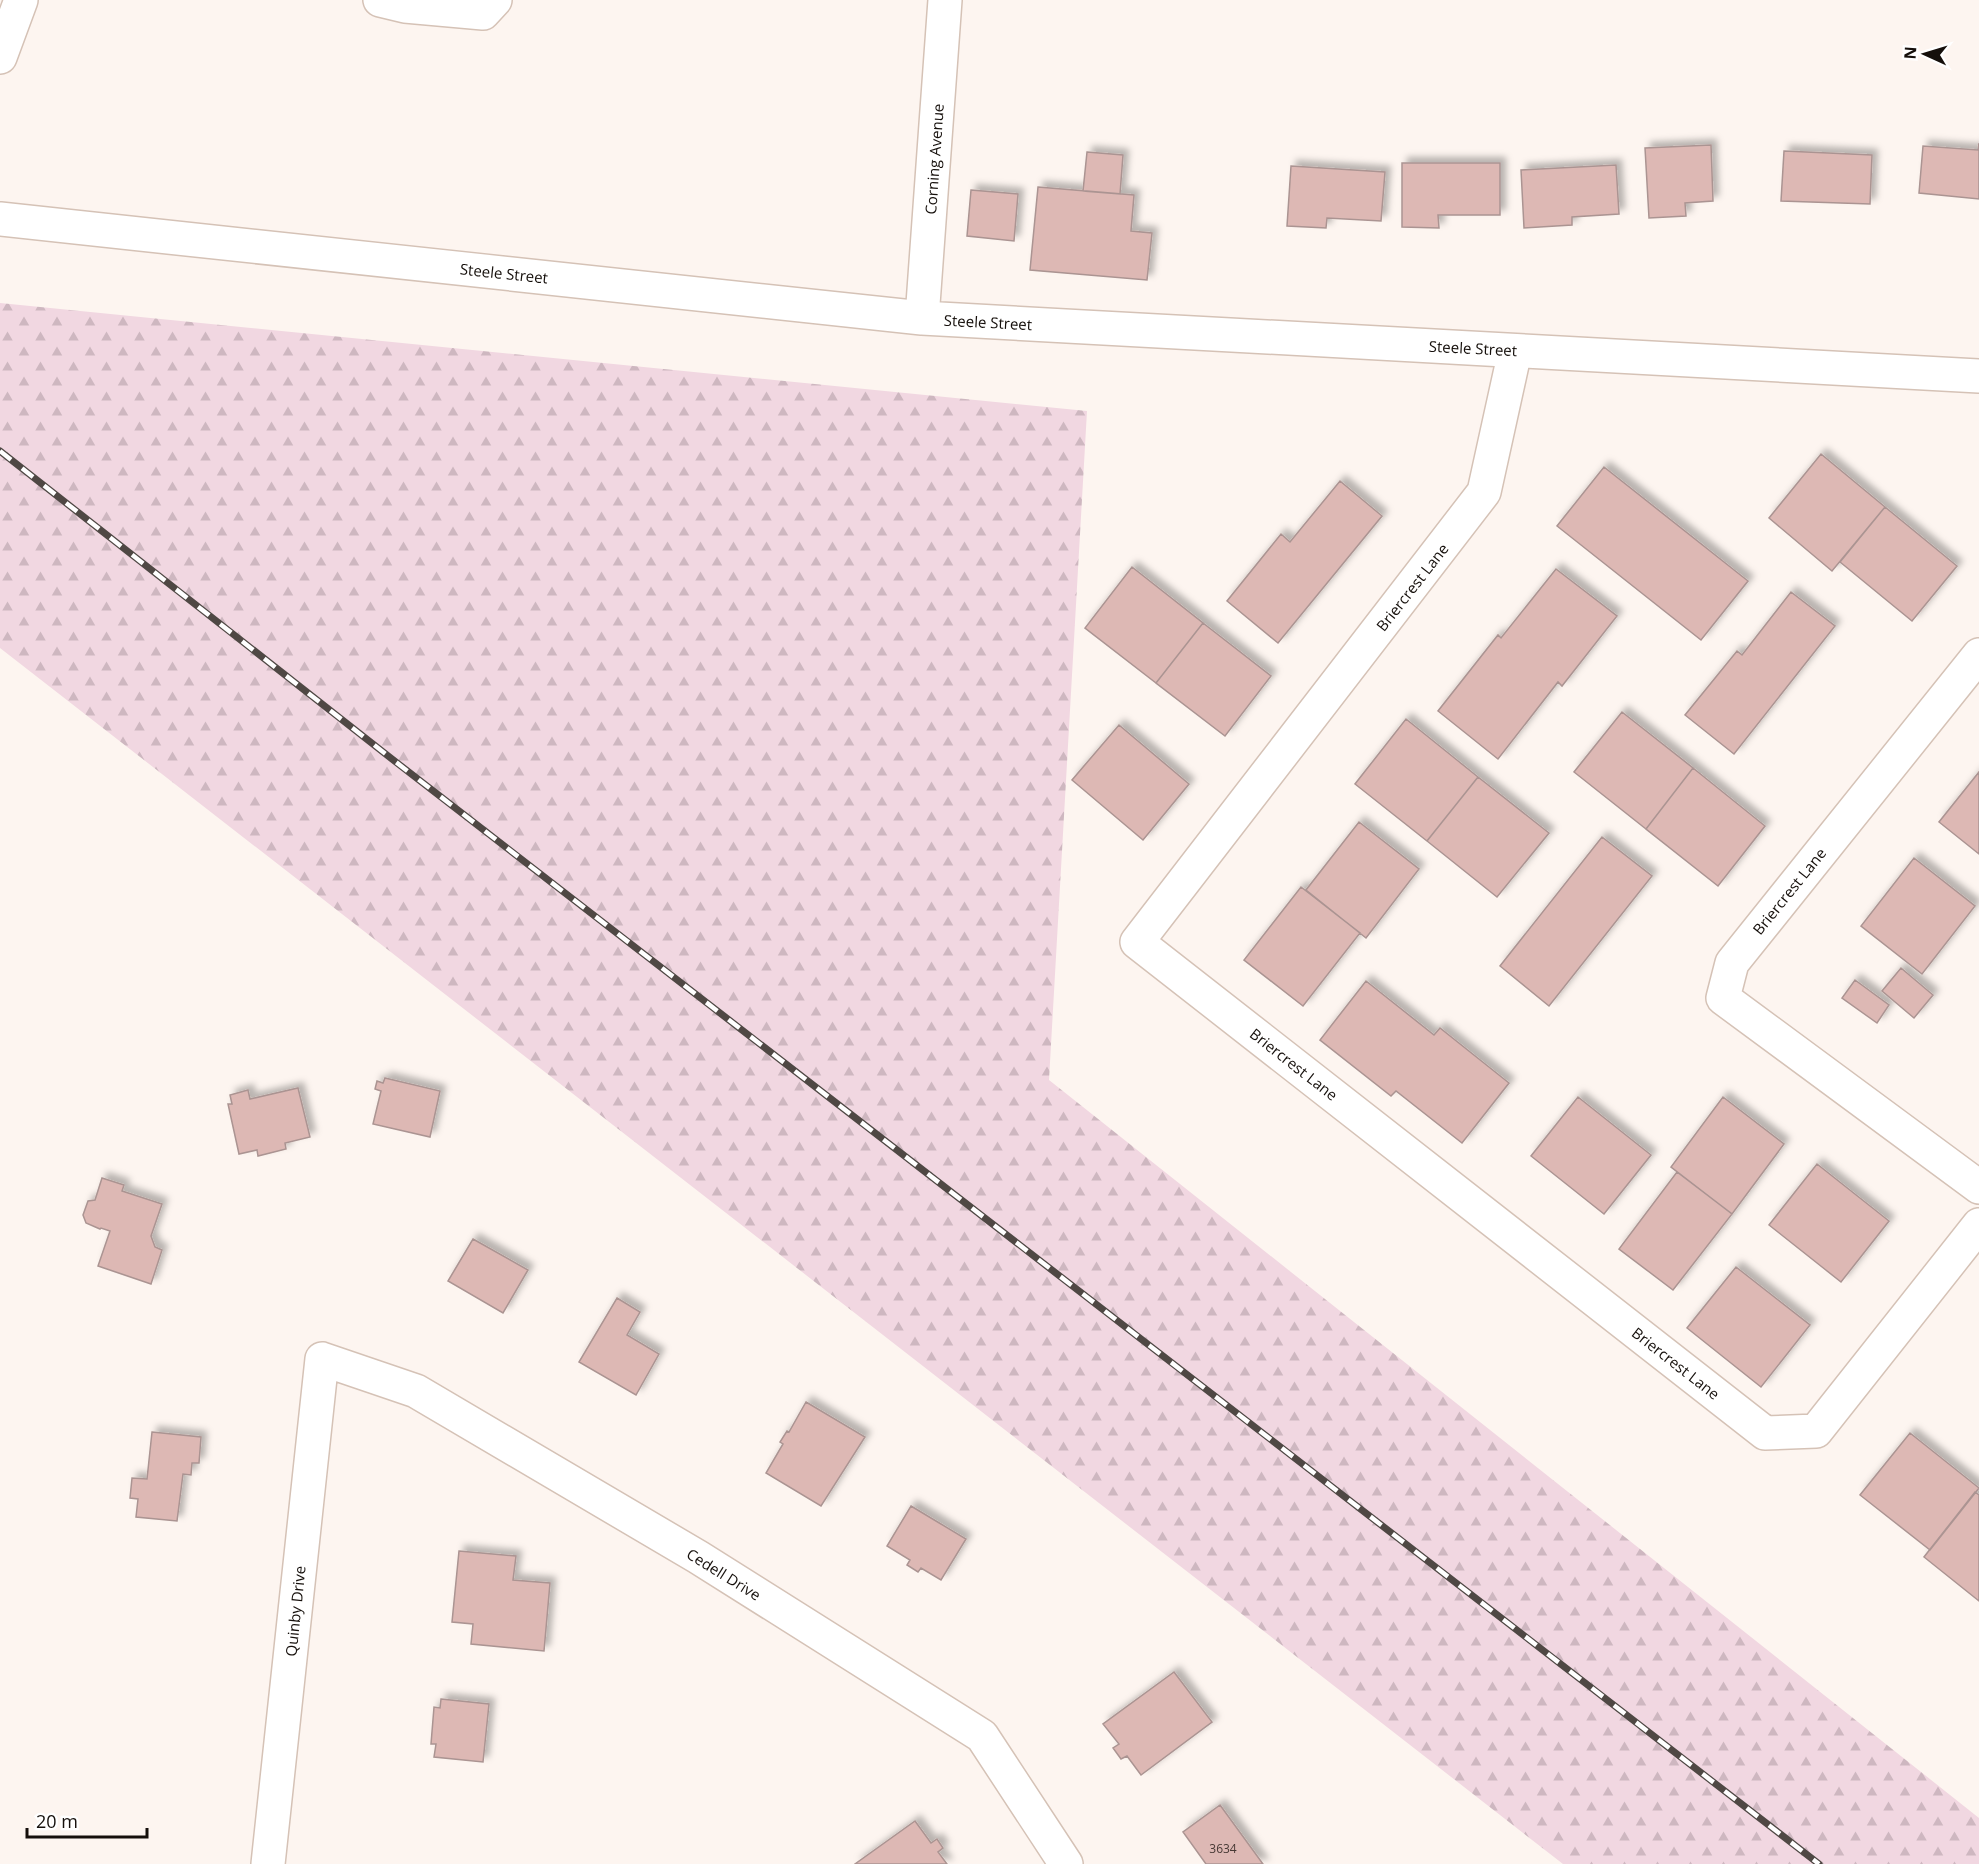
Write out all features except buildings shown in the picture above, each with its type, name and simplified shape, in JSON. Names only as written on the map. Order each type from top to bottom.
[{"type":"street","points":[[0,57],[21,0]]},
{"type":"street","points":[[380,0],[405,6],[483,13],[495,0]]},
{"type":"street","name":"Corning Avenue","points":[[922,318],[945,0]]},
{"type":"street","name":"Steele Street","points":[[0,219],[922,318],[1979,376]]},
{"type":"street","name":"Briercrest Lane","points":[[1515,351],[1484,492],[1137,942],[1765,1433],[1816,1431],[1979,1225]]},
{"type":"street","name":"Briercrest Lane","points":[[1979,655],[1731,963],[1723,998],[1979,1187]]},
{"type":"street","name":"Quinby Drive","points":[[268,1864],[321,1359]]},
{"type":"street","name":"Cedell Drive","points":[[321,1359],[416,1391],[698,1557],[982,1736],[1066,1864]]},
{"type":"green space","points":[[0,303],[1087,411],[1049,1080],[1979,1818],[1979,1864],[1563,1864],[0,648]]},
{"type":"railway","points":[[0,451],[392,759],[1819,1864]]}]
